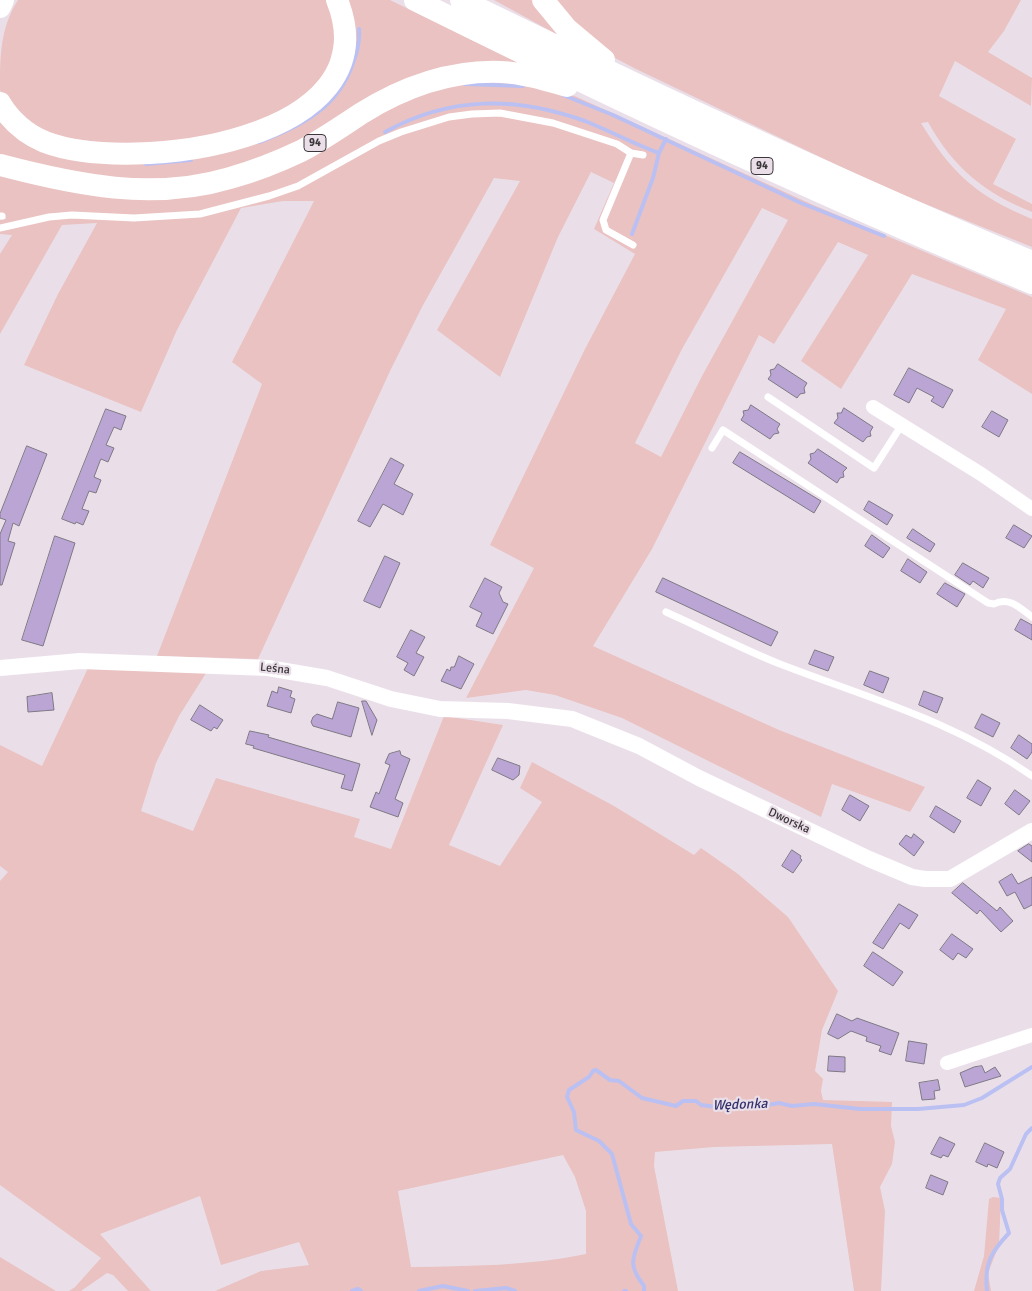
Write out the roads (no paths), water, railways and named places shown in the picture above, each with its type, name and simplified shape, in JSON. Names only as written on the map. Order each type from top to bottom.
[{"type":"highway","points":[[0,7],[3,0]]},
{"type":"highway","points":[[0,103],[16,123],[39,139],[58,146],[108,154],[179,152],[240,138],[287,119],[314,102],[323,92],[337,69],[344,43],[342,18],[337,0]]},
{"type":"highway","points":[[415,0],[629,93]]},
{"type":"highway","name":"94","points":[[462,0],[629,93],[903,230],[1032,283]]},
{"type":"highway","points":[[543,0],[567,29],[629,93]]},
{"type":"highway","name":"94","points":[[0,165],[92,186],[127,190],[196,185],[228,179],[293,154],[401,92],[436,79],[501,72],[629,93],[1032,262]]},
{"type":"street","points":[[873,406],[901,426],[981,474],[1032,508]]},
{"type":"street","name":"Leśna","points":[[0,668],[80,661],[268,668],[327,678],[390,699],[440,709],[508,711],[545,715]]},
{"type":"street","name":"Dworska","points":[[545,715],[572,719],[608,732],[829,840],[912,877],[950,879],[1032,832]]},
{"type":"street","points":[[947,1063],[1032,1035]]},
{"type":"lane","points":[[0,228],[49,216],[72,215],[134,218],[200,214],[270,196],[298,186],[379,141],[401,132],[449,117],[472,114],[500,113],[553,123],[617,144],[631,153],[643,155]]},
{"type":"lane","points":[[631,153],[604,220],[606,230],[633,245]]},
{"type":"lane","points":[[768,397],[874,468],[901,426]]},
{"type":"lane","points":[[712,448],[722,430],[988,602],[994,604],[1001,600],[1008,600],[1032,617]]},
{"type":"lane","points":[[666,612],[778,663],[949,727],[976,741],[1032,776]]},
{"type":"waterway","points":[[259,142],[289,130],[316,114],[338,92],[346,79],[357,51],[359,29]]},
{"type":"waterway","points":[[465,84],[523,86]]},
{"type":"waterway","points":[[563,95],[613,115],[801,203],[884,236]]},
{"type":"waterway","points":[[385,132],[409,120],[459,106],[509,104],[534,107],[585,121],[659,153],[666,139]]},
{"type":"waterway","points":[[632,234],[653,178],[659,153]]},
{"type":"waterway","points":[[146,164],[191,160]]},
{"type":"waterway","name":"Wędonka","points":[[644,1291],[644,1286],[636,1273],[633,1262],[641,1236],[631,1224],[612,1154],[599,1141],[576,1130],[574,1112],[567,1097],[569,1090],[589,1077],[593,1071],[596,1070],[610,1080],[619,1081],[642,1098],[676,1106],[683,1101],[696,1101],[701,1105],[725,1108],[739,1104],[762,1106],[779,1103],[792,1106],[814,1104],[860,1109],[918,1109],[964,1105],[982,1098],[1032,1067]]},
{"type":"waterway","points":[[987,1291],[986,1282],[990,1259],[1009,1233],[1002,1210],[1002,1199],[998,1184],[1000,1178],[1010,1169],[1026,1134],[1032,1128]]},
{"type":"waterway","name":"Wędonka","points":[[419,1291],[443,1286],[468,1291]]},
{"type":"waterway","name":"Wędonka","points":[[475,1291],[506,1288],[515,1291]]},
{"type":"waterway","name":"Wędonka","points":[[352,1291],[358,1289],[361,1291]]}]
